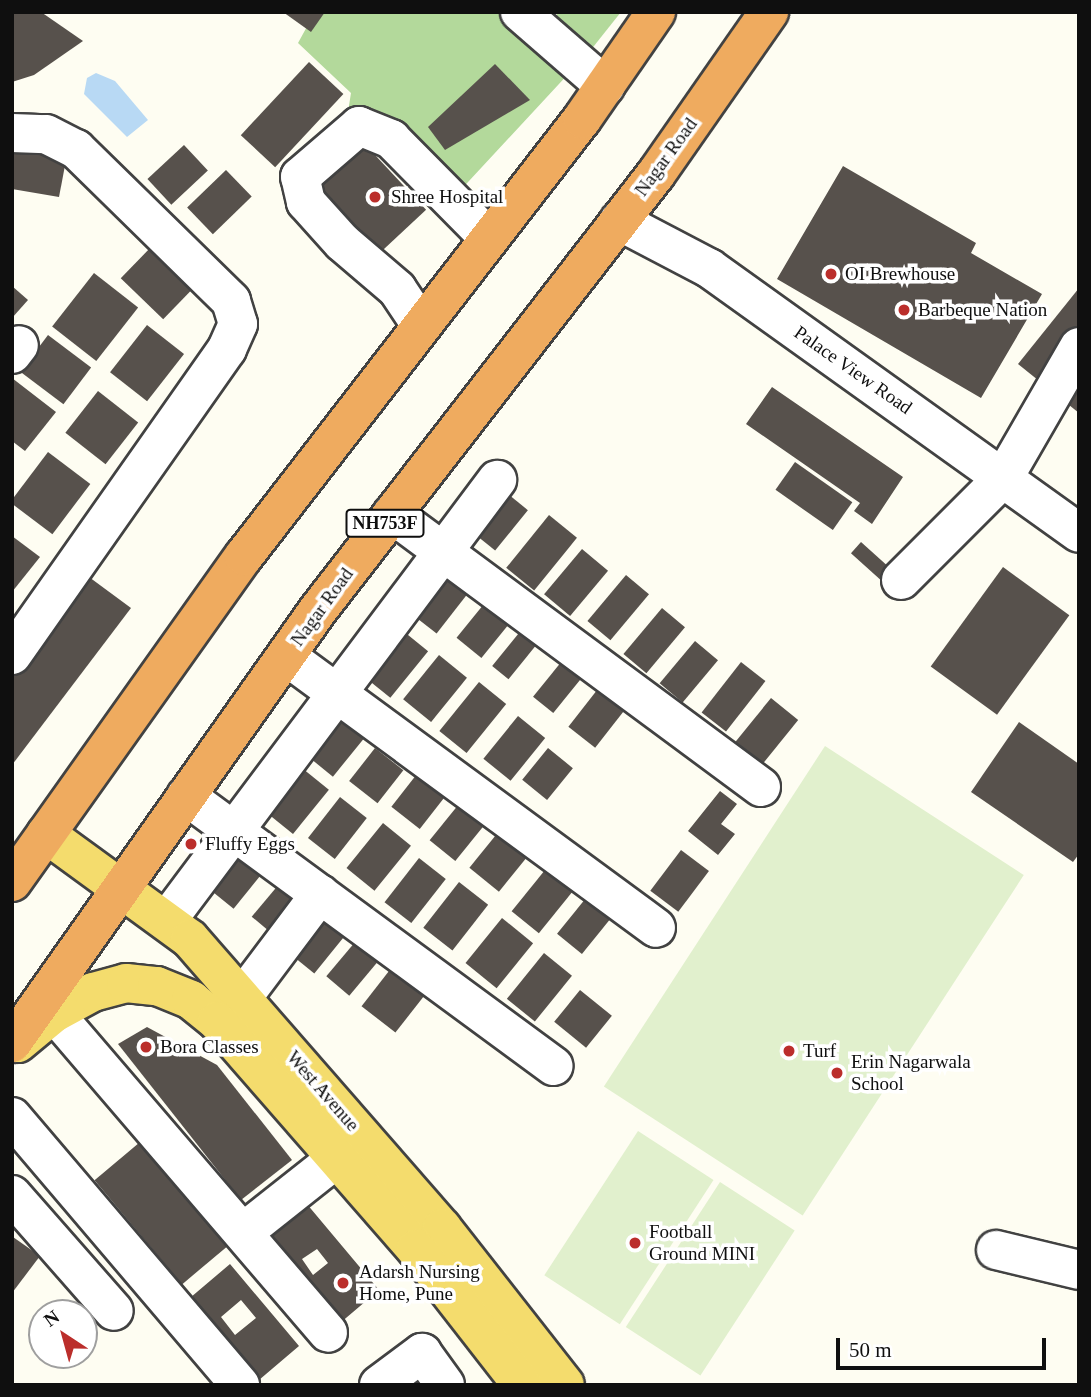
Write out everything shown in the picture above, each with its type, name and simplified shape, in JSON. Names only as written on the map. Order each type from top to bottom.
[{"type":"highway","points":[[12,882],[244,556],[605,86],[656,12]]},
{"type":"highway","name":"Nagar Road","points":[[12,1045],[286,656],[619,220],[769,12]]},
{"type":"main road","name":"West Avenue","points":[[46,834],[167,919],[242,998],[442,1228],[565,1385]]},
{"type":"main road","name":"West Avenue","points":[[12,1045],[54,1013],[93,992],[125,983],[157,986],[191,1000],[217,1021],[416,1249],[522,1385]]},
{"type":"street","points":[[520,12],[605,86]]},
{"type":"street","points":[[421,325],[397,289],[342,242],[306,202],[300,177],[359,127],[391,139],[489,238]]},
{"type":"street","points":[[12,133],[46,134],[76,149],[231,301],[238,324],[227,349],[12,655]]},
{"type":"street","name":"Palace View Road","points":[[619,220],[709,268],[1079,533]]},
{"type":"street","points":[[901,580],[1004,477],[1079,346]]},
{"type":"street","points":[[167,919],[497,480]]},
{"type":"street","points":[[392,514],[761,787]]},
{"type":"street","points":[[286,656],[656,928]]},
{"type":"street","points":[[186,796],[553,1066]]},
{"type":"street","points":[[242,998],[320,894]]},
{"type":"street","points":[[54,1013],[245,1231],[328,1333]]},
{"type":"street","points":[[12,1117],[240,1385]]},
{"type":"street","points":[[245,1231],[337,1158]]},
{"type":"street","points":[[12,1195],[114,1311]]},
{"type":"street","points":[[996,1250],[1079,1270]]},
{"type":"street","points":[[379,1385],[422,1353],[445,1385]]},
{"type":"green space","points":[[315,12],[505,12],[571,71],[456,195],[346,124],[351,93],[298,43]]},
{"type":"green space","points":[[559,12],[621,12],[586,56],[551,22]]},
{"type":"green space","points":[[825,746],[1024,875],[803,1216],[604,1087]]},
{"type":"green space","points":[[638,1131],[713,1180],[620,1324],[544,1275]]},
{"type":"green space","points":[[720,1182],[795,1230],[700,1376],[626,1327]]},
{"type":"water","points":[[96,73],[115,81],[148,120],[127,137],[84,94],[87,78]]},
{"type":"building","points":[[12,12],[41,12],[83,41],[34,75],[12,82]]},
{"type":"building","points":[[283,12],[325,12],[311,32]]},
{"type":"building","points":[[309,62],[343,94],[275,167],[241,135]]},
{"type":"building","points":[[495,64],[530,100],[445,150],[428,127]]},
{"type":"building","points":[[362,141],[426,210],[371,262],[306,193]]},
{"type":"building","points":[[12,145],[67,155],[59,197],[12,189]]},
{"type":"building","points":[[184,145],[208,171],[171,205],[147,179]]},
{"type":"building","points":[[843,166],[976,243],[971,253],[1042,294],[981,398],[777,279]]},
{"type":"building","points":[[226,170],[252,197],[213,234],[187,208]]},
{"type":"building","points":[[152,246],[194,287],[163,319],[121,278]]},
{"type":"building","points":[[94,273],[138,307],[96,361],[52,327]]},
{"type":"building","points":[[12,286],[28,300],[12,318]]},
{"type":"building","points":[[1079,288],[1079,413],[1018,364]]},
{"type":"building","points":[[147,325],[184,354],[147,401],[110,372]]},
{"type":"building","points":[[48,335],[91,367],[63,404],[20,372]]},
{"type":"building","points":[[12,378],[56,412],[25,451],[12,441]]},
{"type":"building","points":[[772,387],[903,477],[872,524],[854,511],[860,503],[746,424]]},
{"type":"building","points":[[98,391],[138,422],[106,464],[65,433]]},
{"type":"building","points":[[48,452],[90,484],[52,534],[12,504],[12,500]]},
{"type":"building","points":[[795,462],[852,502],[833,530],[775,490]]},
{"type":"building","points":[[503,490],[528,510],[495,551],[470,530]]},
{"type":"building","points":[[549,515],[577,538],[534,591],[506,568]]},
{"type":"building","points":[[12,536],[40,557],[12,592]]},
{"type":"building","points":[[861,542],[891,569],[881,580],[851,553]]},
{"type":"building","points":[[582,549],[608,571],[570,616],[544,594]]},
{"type":"building","points":[[1003,567],[1069,615],[997,715],[931,667]]},
{"type":"building","points":[[442,573],[468,593],[437,634],[411,613]]},
{"type":"building","points":[[626,575],[649,594],[610,640],[587,621]]},
{"type":"building","points":[[89,577],[131,608],[12,765],[12,678]]},
{"type":"building","points":[[488,599],[513,619],[481,658],[457,638]]},
{"type":"building","points":[[662,608],[685,627],[646,673],[623,654]]},
{"type":"building","points":[[397,626],[428,651],[390,698],[359,673]]},
{"type":"building","points":[[523,628],[539,641],[508,679],[492,666]]},
{"type":"building","points":[[695,641],[718,660],[683,702],[660,683]]},
{"type":"building","points":[[439,655],[467,678],[431,722],[403,699]]},
{"type":"building","points":[[562,661],[582,677],[553,713],[533,697]]},
{"type":"building","points":[[741,662],[765,681],[726,732],[702,712]]},
{"type":"building","points":[[479,682],[506,704],[467,753],[439,731]]},
{"type":"building","points":[[601,685],[628,706],[595,748],[568,727]]},
{"type":"building","points":[[771,698],[798,720],[762,765],[734,743]]},
{"type":"building","points":[[338,710],[368,734],[333,777],[303,753]]},
{"type":"building","points":[[518,716],[545,738],[511,781],[483,759]]},
{"type":"building","points":[[1019,722],[1079,764],[1079,854],[1073,862],[971,792]]},
{"type":"building","points":[[375,748],[403,770],[378,803],[349,781]]},
{"type":"building","points":[[548,748],[573,768],[547,800],[522,780]]},
{"type":"building","points":[[297,764],[329,790],[293,834],[261,808]]},
{"type":"building","points":[[424,765],[452,787],[420,829],[391,807]]},
{"type":"building","points":[[720,791],[737,804],[721,824],[735,834],[718,855],[688,831]]},
{"type":"building","points":[[340,797],[367,818],[335,859],[308,838]]},
{"type":"building","points":[[463,799],[489,820],[455,861],[430,840]]},
{"type":"building","points":[[383,823],[411,846],[374,891],[346,868]]},
{"type":"building","points":[[504,825],[534,849],[499,892],[469,868]]},
{"type":"building","points":[[241,844],[268,866],[234,909],[206,887]]},
{"type":"building","points":[[681,850],[709,871],[678,912],[650,891]]},
{"type":"building","points":[[419,858],[446,879],[411,923],[385,902]]},
{"type":"building","points":[[545,870],[572,892],[539,933],[512,911]]},
{"type":"building","points":[[459,882],[488,905],[452,950],[423,928]]},
{"type":"building","points":[[280,883],[306,905],[278,939],[252,917]]},
{"type":"building","points":[[586,898],[611,918],[582,954],[557,934]]},
{"type":"building","points":[[320,906],[350,930],[314,973],[285,950]]},
{"type":"building","points":[[502,918],[533,943],[497,988],[465,963]]},
{"type":"building","points":[[361,935],[384,954],[349,996],[326,976]]},
{"type":"building","points":[[544,953],[572,976],[535,1022],[507,999]]},
{"type":"building","points":[[396,962],[430,988],[395,1033],[362,1006]]},
{"type":"building","points":[[580,990],[612,1016],[586,1048],[554,1022]]},
{"type":"building","points":[[147,1027],[217,1065],[292,1160],[241,1200],[118,1044]]},
{"type":"building","points":[[152,1132],[239,1236],[182,1284],[95,1180]]},
{"type":"building","points":[[301,1197],[379,1290],[333,1329],[255,1235]],"holes":[[[317,1249],[328,1263],[313,1275],[302,1259]]]},
{"type":"building","points":[[13,1237],[40,1256],[12,1293],[12,1239]]},
{"type":"building","points":[[230,1264],[299,1346],[253,1385],[184,1303]],"holes":[[[241,1300],[256,1318],[235,1335],[221,1317]]]},
{"type":"place","name":"Shree Hospital","points":[[375,197]]},
{"type":"place","name":"OI Brewhouse","points":[[831,274]]},
{"type":"place","name":"Barbeque Nation","points":[[904,310]]},
{"type":"place","name":"Fluffy Eggs","points":[[191,844]]},
{"type":"place","name":"Bora Classes","points":[[146,1047]]},
{"type":"place","name":"Turf","points":[[789,1051]]},
{"type":"place","name":"Erin Nagarwala School","points":[[837,1073]]},
{"type":"place","name":"Football Ground MINI","points":[[635,1243]]},
{"type":"place","name":"Adarsh Nursing Home, Pune","points":[[343,1283]]}]
